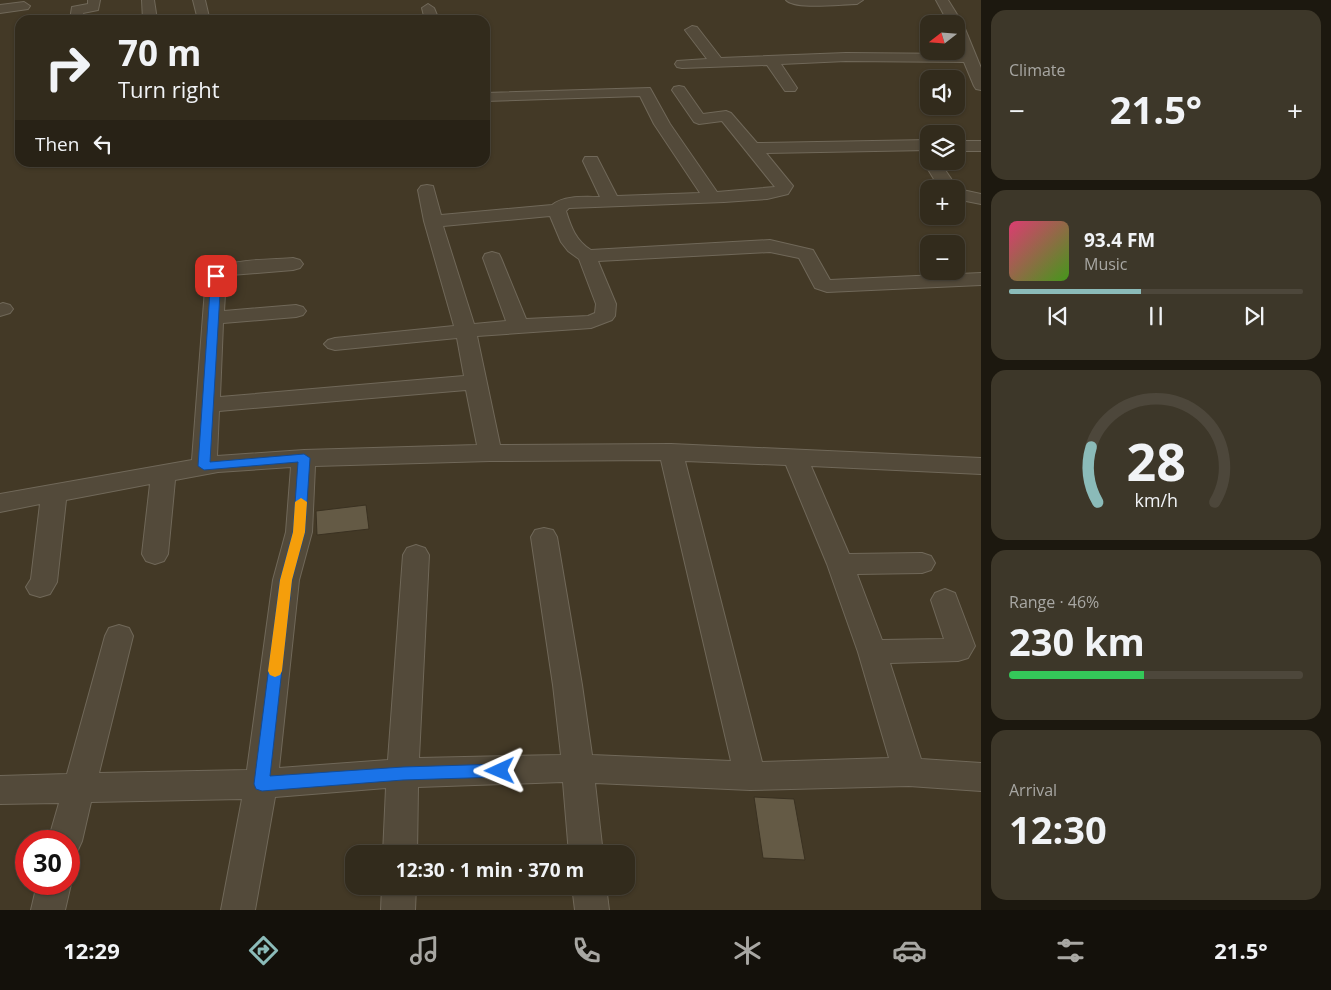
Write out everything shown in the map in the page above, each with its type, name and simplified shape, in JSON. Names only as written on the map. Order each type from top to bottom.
[{"type":"street","points":[[77,15],[77,10],[94,7],[94,0]]},
{"type":"street","points":[[148,0],[150,15]]},
{"type":"street","points":[[199,0],[203,15]]},
{"type":"street","points":[[792,0],[857,0]]},
{"type":"street","points":[[942,0],[951,15]]},
{"type":"street","points":[[0,9],[24,6]]},
{"type":"street","points":[[692,30],[717,62]]},
{"type":"street","points":[[965,48],[981,86]]},
{"type":"street","points":[[682,64],[860,56],[969,58]]},
{"type":"street","points":[[771,60],[790,88]]},
{"type":"street","points":[[433,221],[557,210],[564,204],[570,203],[767,194],[782,190],[784,186],[780,180],[751,148],[726,116],[699,119],[679,90]]},
{"type":"street","points":[[490,97],[645,91],[662,124],[712,197]]},
{"type":"street","points":[[965,146],[981,146]]},
{"type":"street","points":[[751,148],[920,149]]},
{"type":"street","points":[[591,161],[611,202]]},
{"type":"street","points":[[427,190],[433,221],[466,332],[490,453]]},
{"type":"street","points":[[965,196],[981,199]]},
{"type":"street","points":[[557,210],[567,238],[575,250],[587,256],[770,246],[806,254],[822,284],[827,286],[981,279]]},
{"type":"street","points":[[334,344],[518,326],[591,322],[605,316],[606,304],[587,256]]},
{"type":"street","points":[[492,258],[518,326]]},
{"type":"street","points":[[204,466],[216,276],[222,271],[293,264]]},
{"type":"street","points":[[214,318],[296,311]]},
{"type":"street","points":[[209,405],[476,382]]},
{"type":"street","points":[[671,452],[750,776]]},
{"type":"street","points":[[0,503],[204,466],[304,458],[490,453],[671,452],[981,466]]},
{"type":"street","points":[[238,910],[262,784],[286,580],[299,532],[304,458]]},
{"type":"street","points":[[795,458],[840,564],[872,652],[909,772]]},
{"type":"street","points":[[155,554],[164,473]]},
{"type":"street","points":[[40,586],[44,582],[54,493]]},
{"type":"street","points":[[544,537],[548,573],[564,660],[578,768],[585,845]]},
{"type":"street","points":[[400,845],[416,556]]},
{"type":"street","points":[[840,564],[922,563]]},
{"type":"street","points":[[872,652],[958,650],[961,646],[945,600]]},
{"type":"street","points":[[68,830],[119,636]]},
{"type":"street","points":[[0,790],[262,784],[403,773],[578,768],[750,776],[909,772],[981,777]]},
{"type":"street","points":[[48,910],[51,895]]},
{"type":"street","points":[[398,910],[399,895]]},
{"type":"street","points":[[590,895],[592,910]]},
{"type":"building","points":[[366,505],[369,529],[317,535],[316,511]]},
{"type":"building","points":[[754,797],[794,799],[805,860],[763,858]]},
{"type":"slow traffic","points":[[275,671],[286,580],[299,532],[301,502]]},
{"type":"route","points":[[216,276],[209,412],[204,466],[304,458],[299,532],[286,580],[262,784],[403,773],[500,771]]}]
